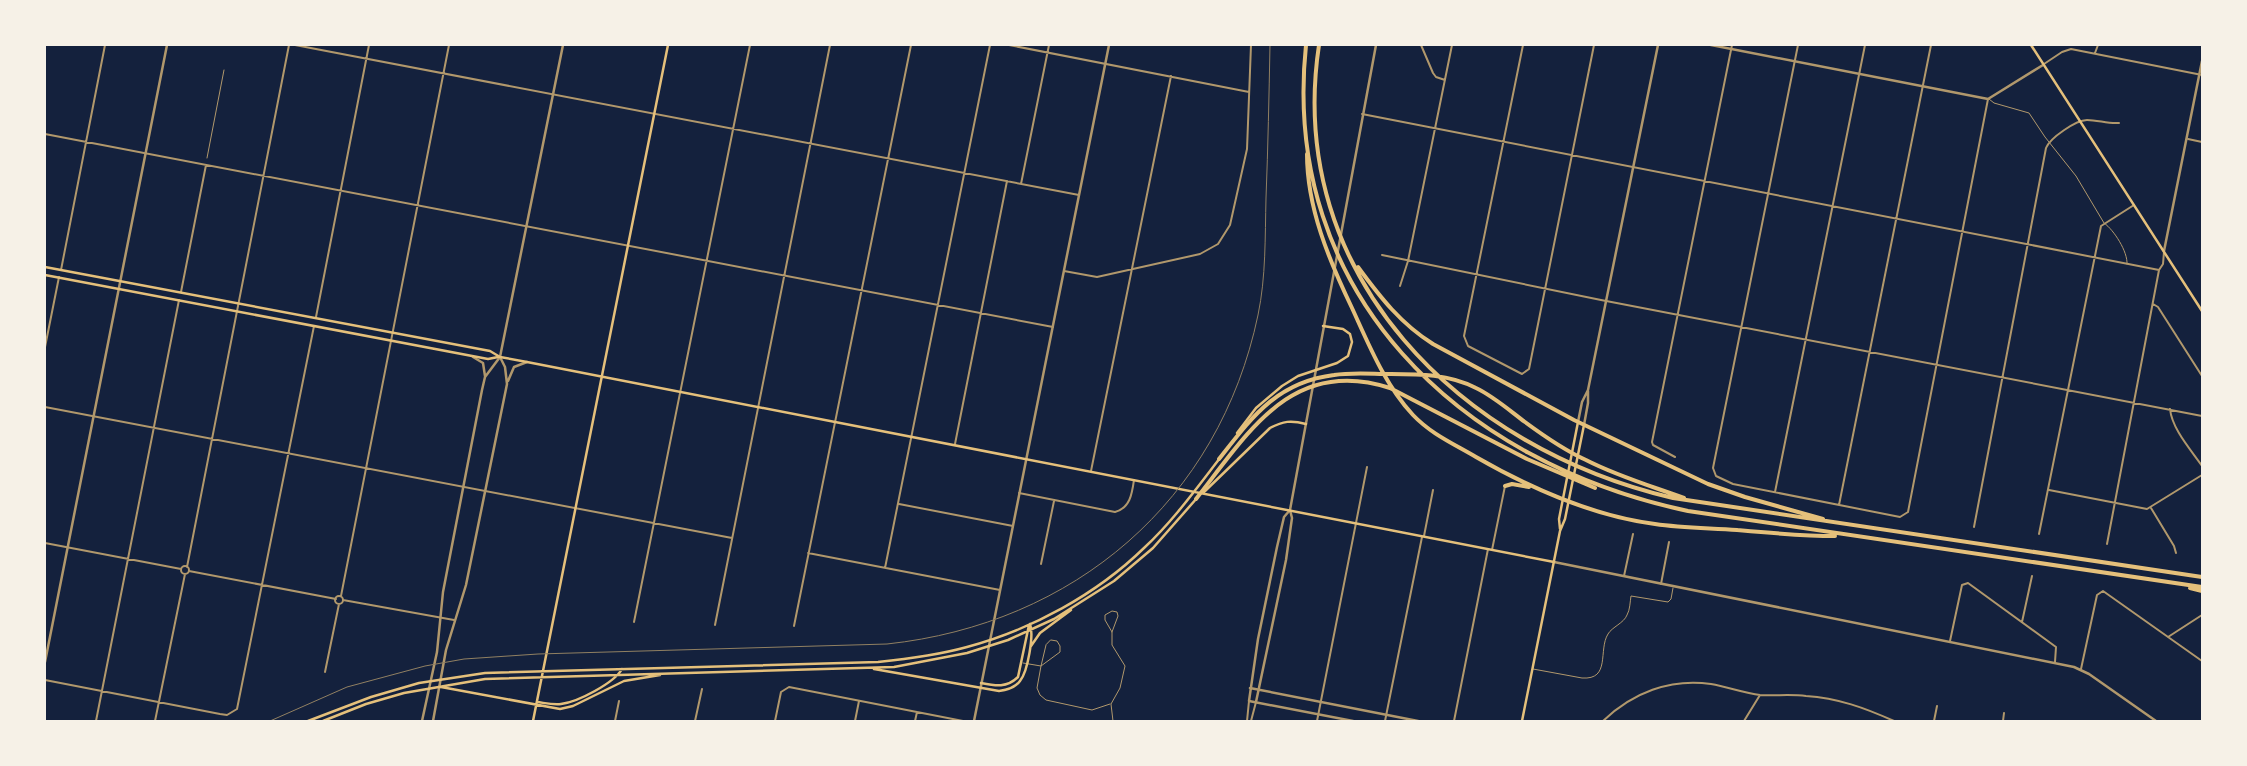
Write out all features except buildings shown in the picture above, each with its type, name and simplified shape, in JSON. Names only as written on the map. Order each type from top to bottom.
[{"type":"highway","points":[[1306,45],[1304,97],[1307,165],[1320,232],[1344,292],[1391,387],[1413,415],[1438,436],[1536,489]]},
{"type":"highway","points":[[1319,45],[1315,83],[1316,125],[1320,160],[1328,194],[1351,257],[1380,309],[1417,356],[1459,395],[1513,433],[1562,460],[1634,488],[1696,502],[2202,577]]},
{"type":"highway","points":[[1306,136],[1312,173],[1324,214],[1348,274],[1375,320],[1402,354],[1441,393],[1474,419],[1519,449],[1558,469],[1616,493]]},
{"type":"highway","points":[[1351,257],[1390,310],[1422,338],[1578,422],[1727,492],[1835,523]]},
{"type":"highway","points":[[1219,459],[1259,410],[1284,391],[1304,382],[1335,374],[1446,377],[1469,385],[1492,398],[1553,442],[1586,460],[1636,482],[1696,502]]},
{"type":"highway","points":[[1196,499],[1246,436],[1271,409],[1286,398],[1324,383],[1368,382],[1390,388],[1527,459],[1590,486],[1688,512],[2168,582],[2202,589]]},
{"type":"highway","points":[[1505,486],[1512,484],[1536,489],[1606,514],[1658,525],[1801,536],[1848,536]]},
{"type":"main road","points":[[533,721],[668,45]]},
{"type":"main road","points":[[2031,45],[2202,311]]},
{"type":"main road","points":[[45,267],[490,351],[500,357]]},
{"type":"main road","points":[[45,275],[488,359],[500,357],[527,362],[1554,562]]},
{"type":"main road","points":[[308,721],[371,697],[419,683],[453,677],[523,671],[878,662],[919,658],[989,641],[1030,624],[1087,592],[1117,571],[1144,548],[1181,509],[1256,408],[1274,391],[1298,376],[1337,363],[1348,356],[1352,342],[1348,332],[1340,328],[1323,326]]},
{"type":"main road","points":[[323,721],[366,704],[438,686],[485,679],[868,668],[920,664],[967,654],[1030,631],[1114,581],[1153,548],[1196,499],[1228,471],[1270,428],[1281,422],[1292,420],[1306,424]]},
{"type":"main road","points":[[1522,721],[1560,530],[1559,518],[1578,422]]},
{"type":"main road","points":[[1560,530],[1565,520],[1584,425]]},
{"type":"main road","points":[[982,683],[999,686],[1010,684],[1018,676],[1030,648],[1040,633],[1078,604]]},
{"type":"main road","points":[[1030,624],[1030,648]]},
{"type":"main road","points":[[868,668],[999,691],[1013,688],[1022,679],[1030,631]]},
{"type":"main road","points":[[537,702],[560,704],[570,702],[612,680],[622,669]]},
{"type":"main road","points":[[438,686],[536,706],[566,708],[624,681],[667,674]]},
{"type":"street","points":[[61,270],[105,45]]},
{"type":"street","points":[[45,662],[167,45]]},
{"type":"street","points":[[189,571],[187,567],[289,45]]},
{"type":"street","points":[[295,45],[1079,195]]},
{"type":"street","points":[[316,317],[369,45]]},
{"type":"street","points":[[343,600],[341,596],[449,45]]},
{"type":"street","points":[[422,721],[437,652],[443,592],[486,377],[500,357],[563,45]]},
{"type":"street","points":[[634,622],[682,392],[750,45]]},
{"type":"street","points":[[715,625],[830,45]]},
{"type":"street","points":[[794,626],[911,45]]},
{"type":"street","points":[[885,568],[990,45]]},
{"type":"street","points":[[1009,45],[1249,92]]},
{"type":"street","points":[[1021,184],[1049,45]]},
{"type":"street","points":[[974,721],[1109,45]]},
{"type":"street","points":[[1064,271],[1097,277],[1132,270],[1206,252],[1218,244],[1225,236],[1230,225],[1247,149],[1251,45]]},
{"type":"street","points":[[1251,721],[1260,690],[1286,560],[1292,518],[1290,510],[1376,45]]},
{"type":"street","points":[[1421,45],[1436,77],[1445,80]]},
{"type":"street","points":[[1400,286],[1408,261],[1452,45]]},
{"type":"street","points":[[1523,45],[1464,341],[1468,346],[1519,374],[1525,374],[1528,368],[1594,45]]},
{"type":"street","points":[[1584,425],[1588,390],[1658,45]]},
{"type":"street","points":[[1711,45],[1731,47],[1795,62],[1988,99],[1994,103],[2029,113],[2076,176],[2104,223],[2109,226],[2128,257],[2127,264]]},
{"type":"street","points":[[1798,45],[1713,473],[1723,480],[1734,484],[1900,517],[1908,512],[1988,99],[2062,52],[2071,49],[2201,74]]},
{"type":"street","points":[[1775,492],[1864,45]]},
{"type":"street","points":[[1839,505],[1931,45]]},
{"type":"street","points":[[2095,53],[2098,45]]},
{"type":"street","points":[[1675,457],[1653,445],[1652,442],[1731,47]]},
{"type":"street","points":[[2107,544],[2159,270],[2164,264],[2164,252],[2202,62]]},
{"type":"street","points":[[207,158],[224,70]]},
{"type":"street","points":[[1091,471],[1171,76]]},
{"type":"street","points":[[1362,114],[2159,270]]},
{"type":"street","points":[[1974,527],[2049,142],[2080,122],[2087,120],[2118,123]]},
{"type":"street","points":[[45,134],[1053,327]]},
{"type":"street","points":[[2188,139],[2202,142]]},
{"type":"street","points":[[181,292],[206,165]]},
{"type":"street","points":[[955,444],[1006,181]]},
{"type":"street","points":[[2039,534],[2101,226],[2134,205]]},
{"type":"street","points":[[1382,255],[1607,301],[2003,376],[2202,416]]},
{"type":"street","points":[[45,347],[59,277]]},
{"type":"street","points":[[96,721],[179,300]]},
{"type":"street","points":[[2153,304],[2158,308],[2202,376]]},
{"type":"street","points":[[45,680],[220,714],[233,713],[239,702],[314,326]]},
{"type":"street","points":[[472,356],[482,363],[486,377]]},
{"type":"street","points":[[500,357],[505,366],[507,384]]},
{"type":"street","points":[[433,721],[446,650],[466,585],[507,384],[514,367],[527,362]]},
{"type":"street","points":[[1578,422],[1582,402],[1588,390]]},
{"type":"street","points":[[45,407],[732,538]]},
{"type":"street","points":[[2170,410],[2171,417],[2179,432],[2202,466]]},
{"type":"street","points":[[1317,721],[1367,467]]},
{"type":"street","points":[[2049,490],[2144,509],[2151,508],[2202,475]]},
{"type":"street","points":[[1019,493],[1115,512],[1122,510],[1129,501],[1134,479]]},
{"type":"street","points":[[1454,721],[1505,486]]},
{"type":"street","points":[[1385,721],[1433,490]]},
{"type":"street","points":[[1041,564],[1054,501]]},
{"type":"street","points":[[899,504],[1013,526]]},
{"type":"street","points":[[2151,508],[2174,546],[2176,554]]},
{"type":"street","points":[[1247,721],[1250,688],[1277,547],[1284,517],[1290,510]]},
{"type":"street","points":[[1624,576],[1633,534]]},
{"type":"street","points":[[1661,584],[1669,542]]},
{"type":"street","points":[[45,543],[181,570],[185,574]]},
{"type":"street","points":[[808,553],[1000,590]]},
{"type":"street","points":[[1554,562],[2055,662],[2081,669],[2156,721]]},
{"type":"street","points":[[181,570],[187,567]]},
{"type":"street","points":[[155,721],[185,574],[189,571],[336,599],[341,596]]},
{"type":"street","points":[[2022,623],[2032,576]]},
{"type":"street","points":[[1950,641],[1962,585],[1966,582],[2056,647],[2055,662]]},
{"type":"street","points":[[1532,669],[1590,679],[1596,675],[1603,660],[1608,634],[1627,616],[1631,596],[1668,602],[1671,599],[1673,586]]},
{"type":"street","points":[[2081,669],[2097,595],[2101,591],[2106,591],[2202,661]]},
{"type":"street","points":[[336,599],[339,604]]},
{"type":"street","points":[[343,600],[454,620]]},
{"type":"street","points":[[325,672],[339,604],[343,600]]},
{"type":"street","points":[[1112,632],[1105,620],[1105,615],[1112,611],[1117,612],[1118,616],[1112,632],[1112,645],[1125,666],[1120,688],[1111,704],[1113,721]]},
{"type":"street","points":[[2168,637],[2202,615]]},
{"type":"street","points":[[1024,664],[1041,666],[1060,652],[1060,646],[1057,641],[1051,640],[1046,645],[1041,666],[1037,688],[1040,695],[1046,700],[1092,710],[1111,704]]},
{"type":"street","points":[[1603,721],[1632,699],[1652,689],[1678,684],[1713,685],[1760,695],[1804,696],[1836,700],[1869,710],[1894,721]]},
{"type":"street","points":[[775,721],[781,692],[784,688],[793,688],[963,721]]},
{"type":"street","points":[[1250,688],[1418,721]]},
{"type":"street","points":[[695,721],[702,689]]},
{"type":"street","points":[[1744,721],[1760,695]]},
{"type":"street","points":[[615,721],[619,701]]},
{"type":"street","points":[[855,721],[859,701]]},
{"type":"street","points":[[1249,701],[1353,721]]},
{"type":"street","points":[[1934,721],[1937,706]]},
{"type":"street","points":[[915,721],[917,712]]},
{"type":"street","points":[[2003,721],[2004,713]]},
{"type":"railway","points":[[270,721],[347,687],[425,666],[464,659],[538,654],[887,644],[955,632],[1018,610],[1076,580],[1128,542],[1173,496],[1210,442],[1239,382],[1258,315],[1264,272],[1270,45]]}]
